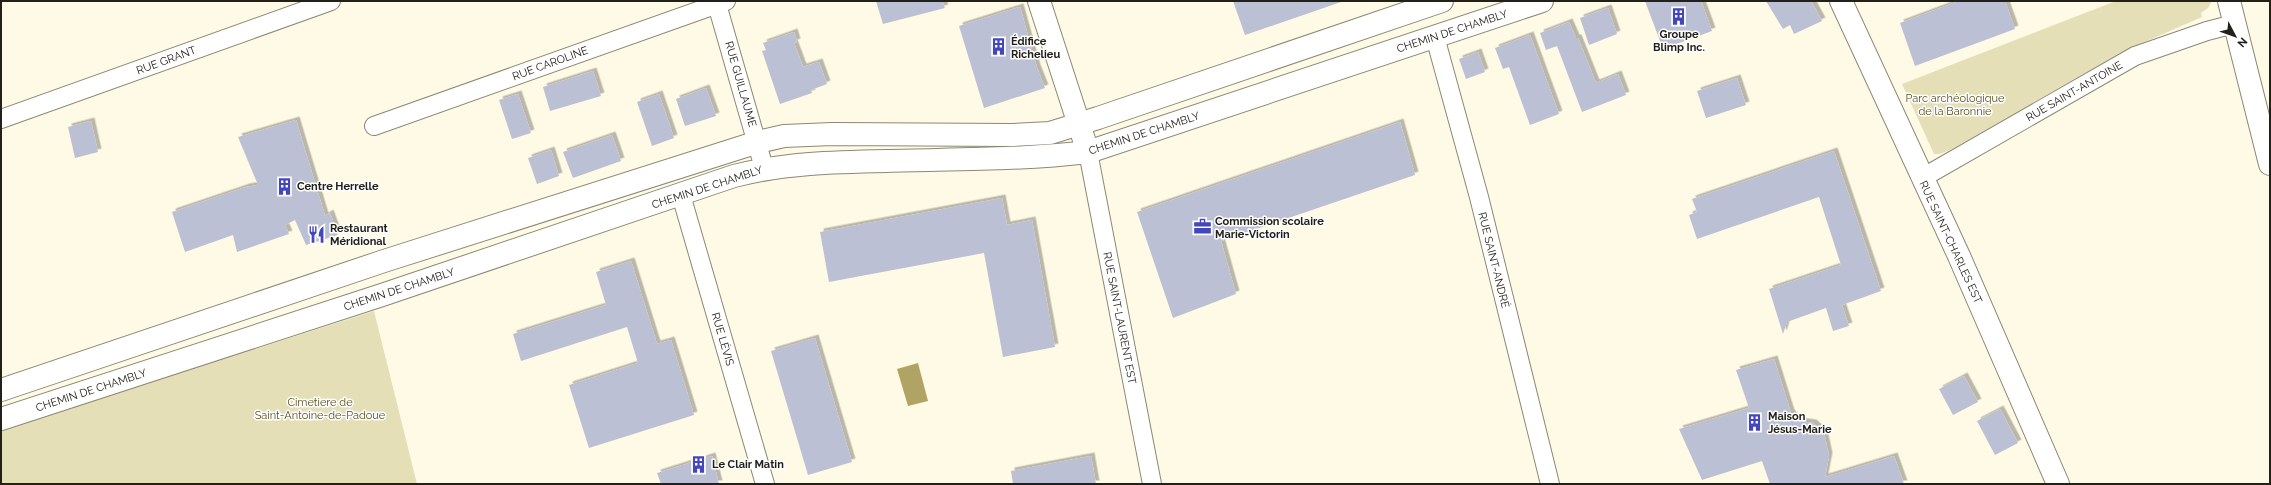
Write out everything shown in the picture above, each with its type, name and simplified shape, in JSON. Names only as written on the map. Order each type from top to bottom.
[{"type":"main road","points":[[1039,1],[1088,152]]},
{"type":"main road","points":[[1,390],[384,261],[758,142],[784,136],[832,134],[1014,135],[1050,132],[1078,124],[1442,1]]},
{"type":"main road","name":"CHEMIN DE CHAMBLY","points":[[1,419],[681,195],[734,176],[764,168],[828,162],[1041,158],[1088,152],[1542,1]]},
{"type":"main road","name":"RUE SAINT-CHARLES EST","points":[[1841,1],[1899,123],[2058,484]]},
{"type":"main road","points":[[2229,1],[2270,164]]},
{"type":"main road","points":[[161,335],[170,364]]},
{"type":"street","name":"RUE GRANT","points":[[1,119],[331,1]]},
{"type":"street","name":"RUE CAROLINE","points":[[374,126],[720,2]]},
{"type":"street","name":"RUE GUILLAUME","points":[[720,2],[764,168]]},
{"type":"street","name":"RUE SAINT-ANTOINE","points":[[1922,178],[2135,56],[2207,31],[2234,24]]},
{"type":"street","name":"RUE SAINT-ANDRÉ","points":[[1435,37],[1479,197],[1550,484]]},
{"type":"street","name":"RUE SAINT-LAURENT EST","points":[[1088,152],[1152,484]]},
{"type":"street","name":"RUE LÉVIS","points":[[681,195],[765,484]]},
{"type":"green space","name":"Parc archéologique de la Baronnie","points":[[2116,1],[2212,1],[2208,8],[2201,13],[2202,17],[2124,51],[1950,150],[1940,154],[1934,154],[1902,84]]},
{"type":"green space","name":"Cimetiere de Saint-Antoine-de-Padoue","points":[[374,311],[417,484],[1,484],[1,431]]},
{"type":"shaded area","points":[[918,363],[928,401],[908,406],[897,369]]},
{"type":"building","points":[[876,1],[942,1],[945,8],[883,24]]},
{"type":"building","points":[[1233,1],[1344,1],[1245,35]]},
{"type":"building","name":"Groupe Blimp Inc.","points":[[1645,1],[1701,1],[1712,31],[1663,49]]},
{"type":"building","points":[[1766,1],[1811,1],[1822,21],[1794,34],[1790,25],[1783,29]]},
{"type":"building","points":[[1959,1],[2005,1],[2015,29],[1915,66],[1900,23]]},
{"type":"building","name":"Édifice Richelieu","points":[[1020,7],[1037,68],[1045,88],[984,108],[959,26]]},
{"type":"building","points":[[1608,8],[1617,34],[1589,45],[1580,18]]},
{"type":"building","points":[[1569,22],[1576,38],[1578,38],[1596,83],[1618,74],[1626,95],[1582,112],[1557,46],[1546,50],[1540,33]]},
{"type":"building","points":[[794,32],[797,42],[794,43],[803,67],[819,62],[827,84],[811,90],[812,93],[780,104],[762,51],[766,50],[763,43]]},
{"type":"building","points":[[1530,35],[1559,114],[1530,125],[1509,67],[1503,69],[1495,48]]},
{"type":"building","points":[[1478,52],[1485,72],[1466,79],[1459,59]]},
{"type":"building","points":[[593,71],[601,96],[550,111],[543,87]]},
{"type":"building","points":[[1737,78],[1746,105],[1706,118],[1697,91]]},
{"type":"building","points":[[706,88],[716,116],[685,126],[676,99]]},
{"type":"building","points":[[518,94],[531,133],[512,139],[499,100]]},
{"type":"building","points":[[659,94],[674,138],[652,146],[637,102]]},
{"type":"building","name":"Centre Herrelle","points":[[296,120],[325,216],[330,213],[338,235],[306,245],[295,220],[285,225],[289,234],[237,252],[233,235],[185,252],[172,212],[246,187],[258,185],[238,137]]},
{"type":"building","points":[[91,121],[98,152],[75,158],[68,127]]},
{"type":"building","name":"Commission scolaire Marie-Victorin","points":[[1400,122],[1415,175],[1221,241],[1236,294],[1173,318],[1137,212]]},
{"type":"building","points":[[612,135],[621,161],[573,178],[563,152]]},
{"type":"building","points":[[551,150],[559,176],[537,184],[528,158]]},
{"type":"building","points":[[1834,151],[1881,291],[1842,305],[1849,326],[1833,331],[1826,308],[1787,322],[1783,334],[1769,289],[1841,265],[1819,197],[1697,239],[1689,215],[1697,212],[1692,199]]},
{"type":"building","points":[[1002,198],[1007,225],[1032,220],[1055,347],[1003,357],[984,253],[829,282],[820,232]]},
{"type":"building","points":[[631,261],[657,344],[671,340],[694,415],[589,448],[569,385],[638,363],[627,327],[521,361],[513,334],[606,305],[596,272]]},
{"type":"building","points":[[815,338],[852,462],[808,475],[771,351]]},
{"type":"building","name":"Maison Jésus-Marie","points":[[1774,359],[1791,413],[1798,421],[1813,423],[1824,433],[1829,456],[1825,477],[1894,456],[1904,484],[1770,484],[1762,461],[1702,480],[1679,429],[1749,408],[1736,370]]},
{"type":"building","points":[[1964,376],[1978,402],[1953,415],[1939,389]]},
{"type":"building","points":[[2000,409],[2018,443],[1995,455],[1977,421]]},
{"type":"building","name":"Le Clair Matin","points":[[712,456],[719,484],[661,484],[657,473]]},
{"type":"building","points":[[1091,456],[1096,484],[1013,484],[1011,471]]},
{"type":"place","name":"Groupe Blimp Inc.","points":[[1679,16]]},
{"type":"place","name":"Édifice Richelieu","points":[[998,47]]},
{"type":"place","name":"Centre Herrelle","points":[[284,186]]},
{"type":"place","name":"Commission scolaire Marie-Victorin","points":[[1202,227]]},
{"type":"place","name":"Restaurant Méridional","points":[[317,234]]},
{"type":"place","name":"Maison Jésus-Marie","points":[[1755,422]]},
{"type":"place","name":"Le Clair Matin","points":[[699,464]]}]
